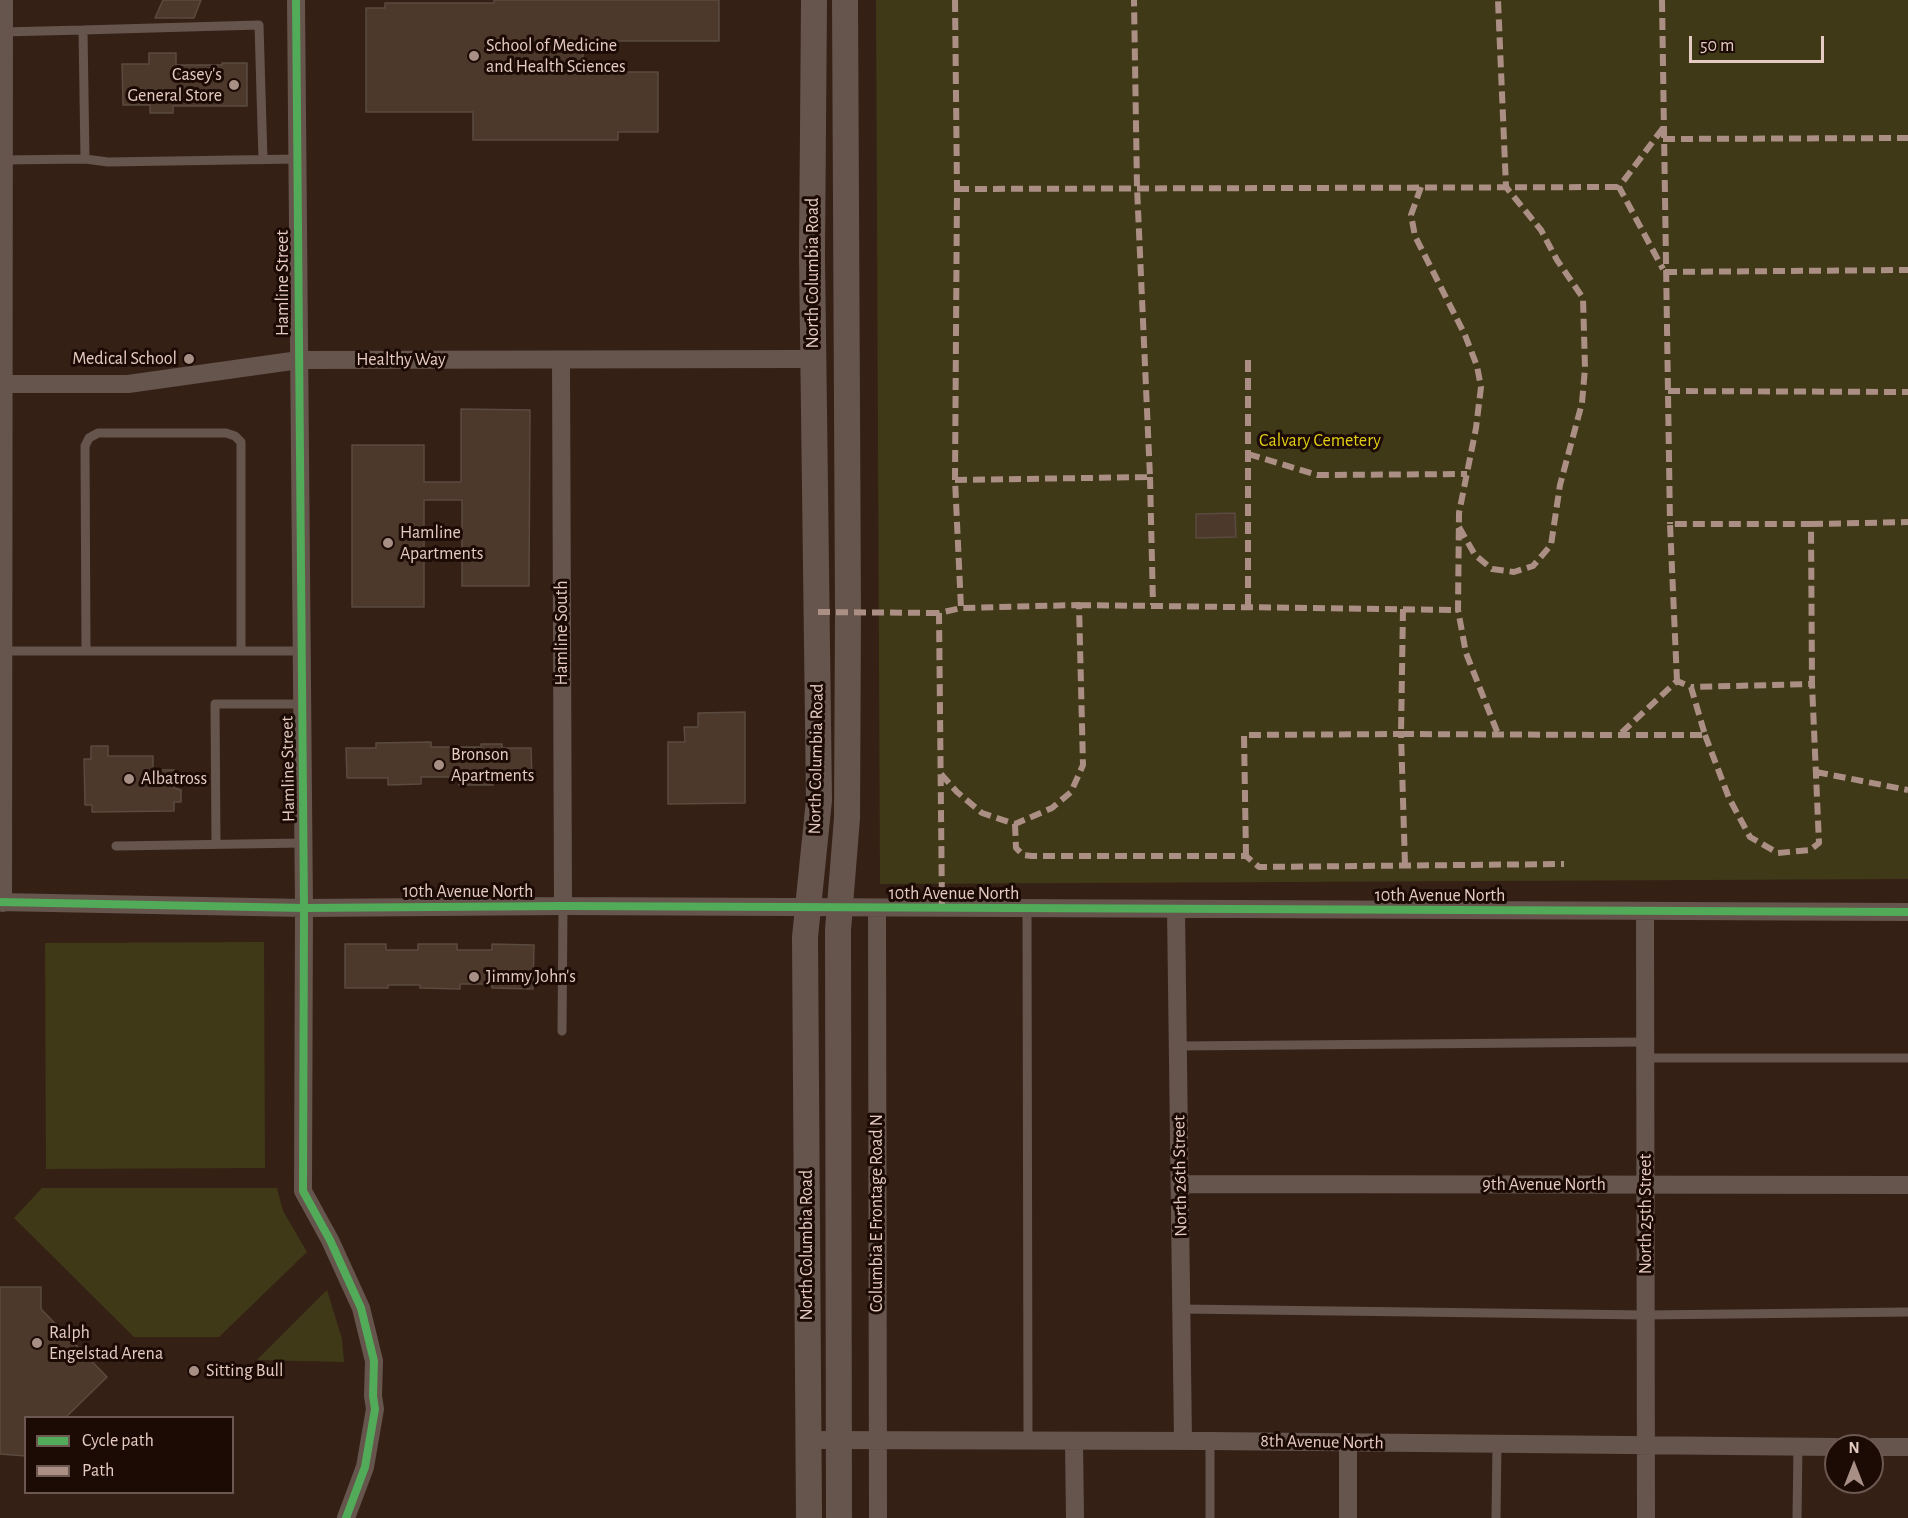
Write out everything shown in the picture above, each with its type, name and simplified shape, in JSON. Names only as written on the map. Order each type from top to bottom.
[{"type":"main road","name":"North Columbia Road","points":[[808,1518],[805,949],[819,800],[812,256],[814,0]]},
{"type":"main road","name":"North Columbia Road","points":[[839,1518],[838,930],[847,818],[848,612],[845,0]]},
{"type":"street","points":[[1,903],[2,32],[4,0]]},
{"type":"street","name":"Hamline Street","points":[[296,0],[304,908],[303,1191],[330,1240],[361,1308],[374,1361],[375,1409],[365,1467],[346,1518]]},
{"type":"street","name":"Healthy Way","points":[[1,383],[128,384],[299,360],[802,359]]},
{"type":"street","name":"Hamline South","points":[[561,360],[563,906]]},
{"type":"street","name":"10th Avenue North","points":[[1,903],[304,908],[563,906],[807,909],[1908,912]]},
{"type":"street","name":"Columbia E Frontage Road N","points":[[877,909],[878,1518]]},
{"type":"street","name":"North 26th Street","points":[[1176,910],[1183,1441]]},
{"type":"street","name":"North 25th Street","points":[[1645,911],[1646,1518]]},
{"type":"street","name":"9th Avenue North","points":[[1180,1184],[1908,1185]]},
{"type":"street","name":"8th Avenue North","points":[[808,1440],[1824,1447]]},
{"type":"street","points":[[1074,1442],[1074,1518]]},
{"type":"street","points":[[1348,1442],[1348,1518]]},
{"type":"street","points":[[1884,1447],[1908,1447]]},
{"type":"lane","points":[[2,32],[260,25],[263,160]]},
{"type":"lane","points":[[83,30],[85,159]]},
{"type":"lane","points":[[3,160],[85,159],[108,162],[297,159]]},
{"type":"lane","points":[[86,651],[85,446],[89,438],[98,433],[226,433],[235,436],[240,442],[241,651]]},
{"type":"lane","points":[[3,651],[302,651]]},
{"type":"lane","points":[[216,844],[215,704],[302,704]]},
{"type":"lane","points":[[116,846],[303,843]]},
{"type":"lane","points":[[562,1031],[563,906]]},
{"type":"lane","points":[[1027,909],[1028,1441]]},
{"type":"lane","points":[[1178,1046],[1646,1050],[1908,1058]]},
{"type":"lane","points":[[1181,1309],[1646,1315],[1908,1312]]},
{"type":"lane","points":[[1209,1518],[1210,1441]]},
{"type":"lane","points":[[1496,1518],[1497,1444]]},
{"type":"lane","points":[[1797,1518],[1798,1447]]},
{"type":"green space","name":"Calvary Cemetery","points":[[876,0],[1908,0],[1908,879],[880,884]]},
{"type":"green space","points":[[264,942],[265,1168],[46,1169],[45,943]]},
{"type":"green space","points":[[42,1188],[277,1188],[283,1211],[307,1252],[219,1337],[134,1337],[14,1218]]},
{"type":"green space","points":[[327,1290],[342,1339],[344,1362],[257,1360]]},
{"type":"building","name":"Casey's General Store","points":[[163,0],[201,0],[194,18],[155,18]]},
{"type":"building","name":"School of Medicine and Health Sciences","points":[[494,0],[719,0],[719,41],[583,41],[583,72],[658,72],[658,132],[618,132],[618,140],[473,140],[473,112],[366,112],[366,8],[385,8],[385,3],[494,3]]},
{"type":"building","name":"Casey's General Store","points":[[149,53],[176,53],[176,65],[247,63],[247,106],[173,106],[173,113],[150,113],[150,105],[123,105],[122,64],[149,64]]},
{"type":"building","name":"Hamline Apartments","points":[[461,409],[530,410],[529,586],[462,586],[462,500],[424,500],[424,607],[352,607],[352,445],[424,445],[424,482],[461,482]]},
{"type":"building","points":[[1235,513],[1236,537],[1196,538],[1196,514]]},
{"type":"building","points":[[745,712],[745,803],[668,804],[668,742],[685,742],[684,727],[698,727],[698,713]]},
{"type":"building","name":"Bronson Apartments","points":[[431,742],[431,747],[481,747],[481,744],[502,744],[502,748],[531,748],[532,778],[493,778],[493,785],[459,785],[459,777],[421,777],[421,784],[388,785],[388,778],[347,778],[346,748],[376,748],[376,743]]},
{"type":"building","name":"Albatross","points":[[91,746],[108,746],[108,756],[153,756],[153,770],[174,770],[174,788],[181,790],[181,802],[174,802],[174,811],[92,812],[92,805],[85,805],[84,759],[91,759]]},
{"type":"building","points":[[345,944],[386,944],[386,950],[418,950],[418,944],[457,944],[457,950],[492,950],[492,944],[534,945],[533,989],[492,988],[492,984],[460,984],[460,989],[420,988],[420,985],[345,988]]},
{"type":"building","name":"Ralph Engelstad Arena","points":[[0,1287],[41,1287],[41,1309],[107,1377],[67,1416],[24,1416],[24,1456],[0,1454]]},
{"type":"marked path","points":[[955,0],[957,189],[955,480],[961,608]]},
{"type":"marked path","points":[[955,480],[1150,477],[1137,187],[1134,0]]},
{"type":"marked path","points":[[1459,527],[1475,555],[1492,569],[1514,572],[1533,566],[1551,545],[1560,485],[1582,403],[1585,368],[1583,298],[1557,260],[1541,230],[1506,187],[1498,0]]},
{"type":"marked path","points":[[1662,0],[1670,524]]},
{"type":"marked path","points":[[1663,128],[1619,187],[1663,269]]},
{"type":"marked path","points":[[1663,139],[1908,138]]},
{"type":"marked path","points":[[1421,187],[1411,215],[1415,236],[1465,335],[1477,366],[1481,387],[1476,428],[1459,513],[1458,610],[1466,653],[1498,734]]},
{"type":"marked path","points":[[957,189],[1619,187]]},
{"type":"marked path","points":[[1665,272],[1908,270]]},
{"type":"marked path","points":[[1248,360],[1248,608]]},
{"type":"marked path","points":[[1668,391],[1908,392]]},
{"type":"marked path","points":[[1248,454],[1317,475],[1467,474]]},
{"type":"marked path","points":[[1150,477],[1153,605]]},
{"type":"marked path","points":[[1811,524],[1908,522]]},
{"type":"marked path","points":[[1677,681],[1670,524],[1811,524],[1812,684],[1691,687]]},
{"type":"marked path","points":[[1079,605],[1458,610]]},
{"type":"marked path","points":[[941,774],[957,792],[982,813],[1015,824],[1052,808],[1071,792],[1083,765],[1079,605],[961,608],[939,613],[942,909]]},
{"type":"marked path","points":[[1403,609],[1401,734],[1619,735],[1705,735],[1691,687],[1677,681],[1619,735]]},
{"type":"marked path","points":[[818,612],[939,613]]},
{"type":"marked path","points":[[1705,735],[1729,798],[1750,837],[1778,853],[1810,850],[1819,843],[1812,684]]},
{"type":"marked path","points":[[1246,856],[1244,735],[1401,734],[1405,865]]},
{"type":"marked path","points":[[1816,772],[1908,790]]},
{"type":"marked path","points":[[1015,824],[1016,848],[1023,855],[1032,856],[1246,856],[1259,867],[1564,864]]},
{"type":"cycle path","points":[[296,0],[304,908],[303,1191],[330,1240],[361,1308],[374,1361],[375,1409],[365,1467],[346,1518]]},
{"type":"cycle path","points":[[0,902],[304,908],[563,906],[1908,912]]},
{"type":"place","name":"School of Medicine and Health Sciences","points":[[474,56]]},
{"type":"place","name":"Casey's General Store","points":[[234,85]]},
{"type":"place","name":"Medical School","points":[[189,359]]},
{"type":"place","name":"Hamline Apartments","points":[[388,543]]},
{"type":"place","name":"Bronson Apartments","points":[[439,765]]},
{"type":"place","name":"Albatross","points":[[129,779]]},
{"type":"place","name":"Jimmy John's","points":[[474,977]]},
{"type":"place","name":"Ralph Engelstad Arena","points":[[37,1343]]},
{"type":"place","name":"Sitting Bull","points":[[194,1371]]}]
